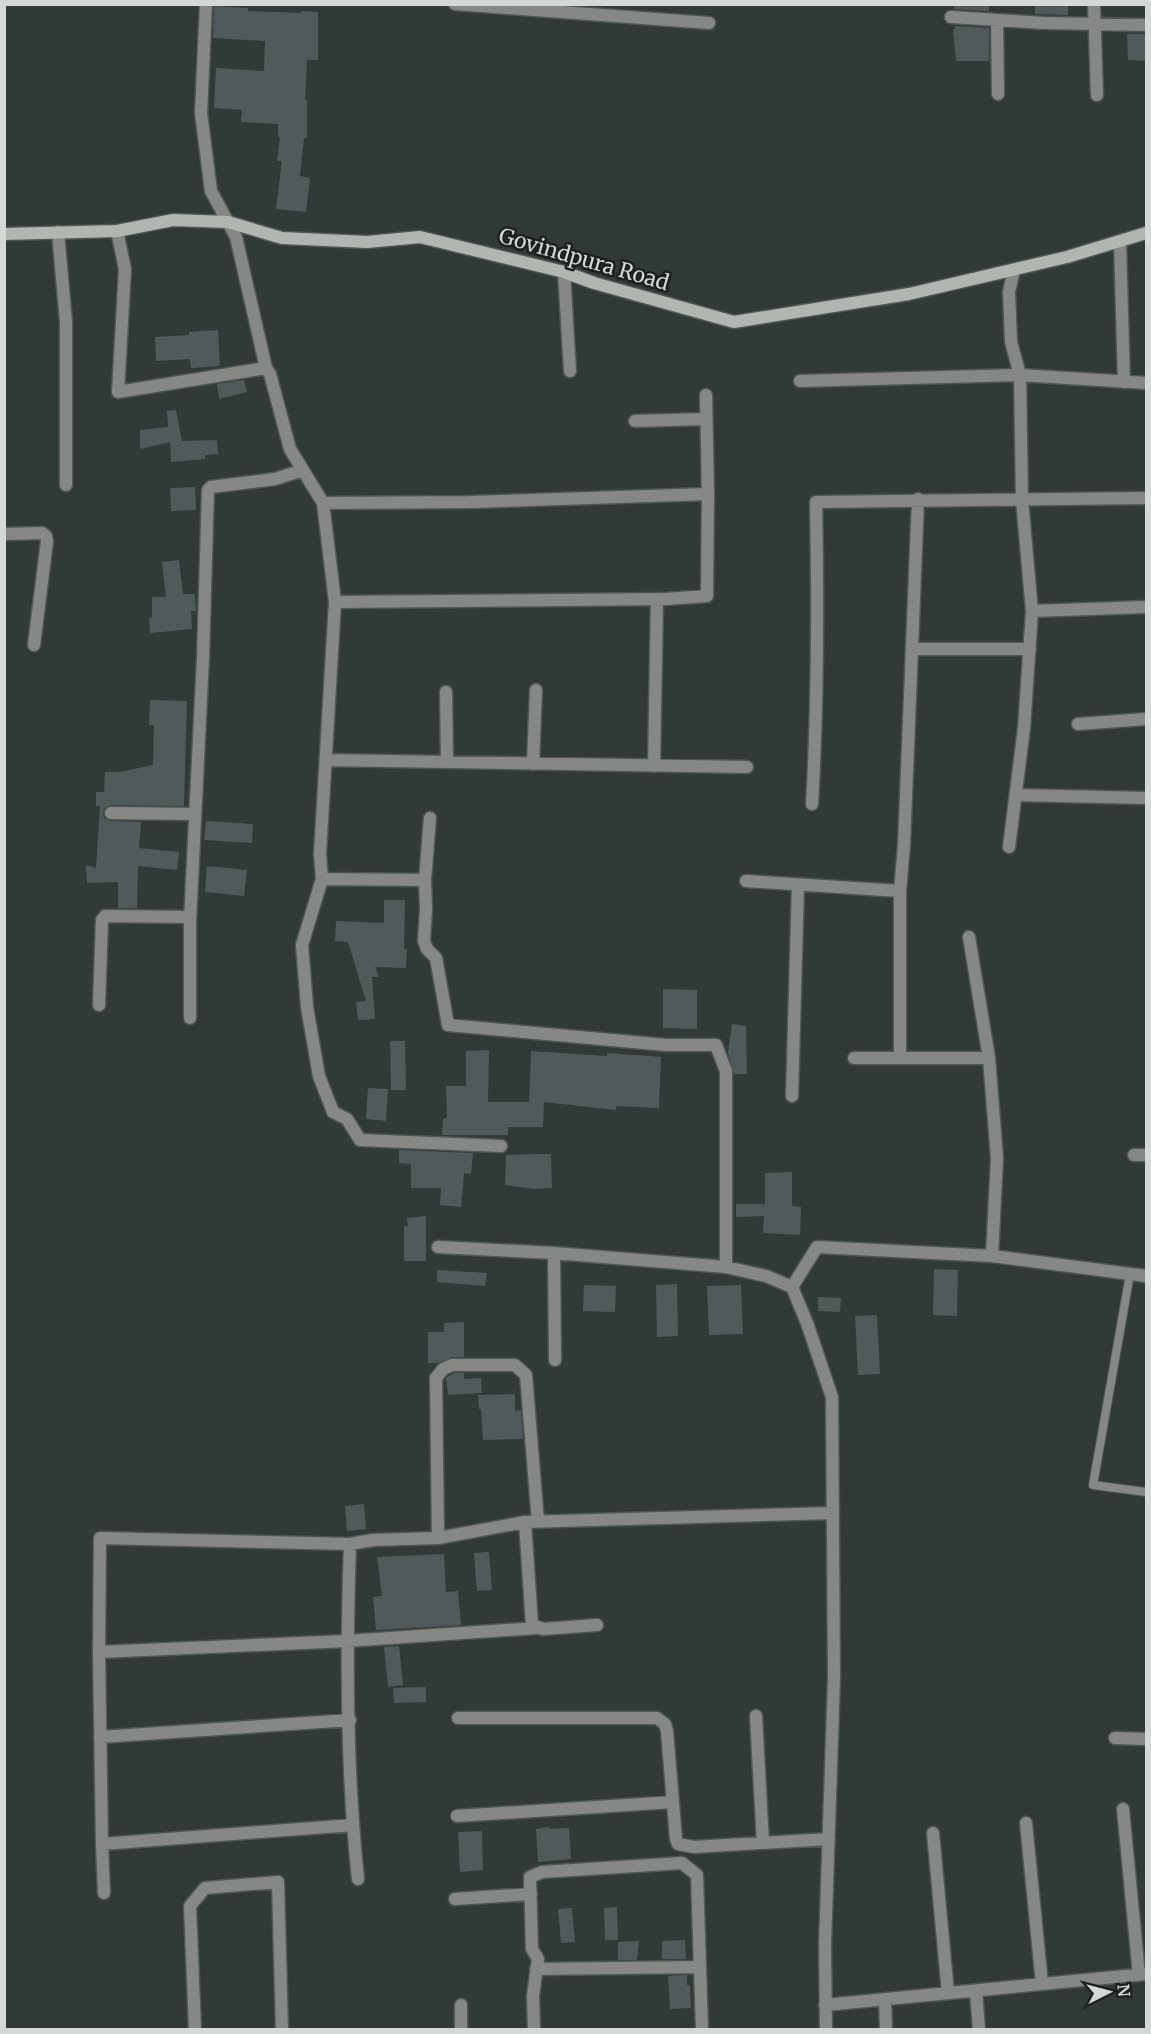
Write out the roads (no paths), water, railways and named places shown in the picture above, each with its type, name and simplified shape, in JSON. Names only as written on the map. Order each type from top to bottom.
[{"type":"street","points":[[206,4],[201,112],[211,191],[236,237],[266,368],[270,374],[290,449],[323,503],[335,602],[320,854],[322,879],[302,945],[307,1006],[320,1076],[333,1112],[347,1119],[360,1140],[501,1146]]},
{"type":"street","points":[[454,4],[709,23]]},
{"type":"street","points":[[1094,4],[1097,94]]},
{"type":"street","points":[[951,16],[998,20],[1146,25]]},
{"type":"street","points":[[998,20],[998,94]]},
{"type":"street","name":"Govindpura Road","points":[[4,234],[117,231],[173,220],[228,222],[282,238],[367,242],[420,237],[564,272],[594,283],[734,322],[909,294],[1014,270],[1146,233]]},
{"type":"street","points":[[117,231],[125,269],[118,392],[266,368]]},
{"type":"street","points":[[58,232],[66,322],[66,485]]},
{"type":"street","points":[[1120,242],[1124,382]]},
{"type":"street","points":[[1009,847],[1024,728],[1032,611],[1022,500],[1020,375],[1011,342],[1010,292],[1014,270]]},
{"type":"street","points":[[564,272],[570,371]]},
{"type":"street","points":[[800,381],[1020,375],[1146,383]]},
{"type":"street","points":[[335,602],[657,599],[706,596],[708,494],[706,395]]},
{"type":"street","points":[[635,422],[706,419]]},
{"type":"street","points":[[189,1018],[190,917],[206,588],[208,490],[275,478],[303,470]]},
{"type":"street","points":[[323,503],[470,502],[708,494]]},
{"type":"street","points":[[812,804],[817,716],[816,502],[1146,498]]},
{"type":"street","points":[[900,1058],[900,891],[904,845],[918,500]]},
{"type":"street","points":[[4,534],[42,534],[46,536],[34,645]]},
{"type":"street","points":[[654,766],[657,599]]},
{"type":"street","points":[[1032,611],[1146,607]]},
{"type":"street","points":[[912,649],[1030,649]]},
{"type":"street","points":[[533,764],[536,690]]},
{"type":"street","points":[[446,692],[447,761]]},
{"type":"street","points":[[1078,724],[1146,719]]},
{"type":"street","points":[[327,760],[747,767]]},
{"type":"street","points":[[1016,795],[1146,798]]},
{"type":"street","points":[[111,813],[195,814]]},
{"type":"street","points":[[430,818],[425,880],[424,941],[427,949],[436,958],[448,1025],[666,1045],[716,1045],[726,1071],[726,1267]]},
{"type":"street","points":[[322,879],[425,880]]},
{"type":"street","points":[[746,881],[900,891]]},
{"type":"street","points":[[792,1096],[798,885]]},
{"type":"street","points":[[99,1005],[102,920],[105,916],[190,917]]},
{"type":"street","points":[[969,937],[989,1058],[997,1158],[992,1256]]},
{"type":"street","points":[[854,1059],[989,1058]]},
{"type":"street","points":[[438,1247],[554,1253],[726,1267],[766,1276],[792,1287],[832,1397],[834,1678],[825,1945],[826,2030]]},
{"type":"street","points":[[792,1287],[817,1247],[992,1256],[1146,1276]]},
{"type":"street","points":[[554,1253],[555,1360]]},
{"type":"street","points":[[438,1538],[436,1378],[443,1368],[452,1365],[515,1365],[526,1375],[531,1522],[530,1620],[536,1628]]},
{"type":"street","points":[[104,1893],[99,1652],[100,1538],[350,1544],[373,1540],[438,1538],[531,1522],[833,1513]]},
{"type":"street","points":[[350,1544],[346,1641],[353,1825],[358,1878]]},
{"type":"street","points":[[99,1652],[346,1641],[597,1625]]},
{"type":"street","points":[[756,1716],[764,1843]]},
{"type":"street","points":[[458,1718],[657,1718],[665,1724],[667,1731],[678,1844],[694,1847],[828,1839]]},
{"type":"street","points":[[100,1737],[350,1720]]},
{"type":"street","points":[[1115,1738],[1146,1738]]},
{"type":"street","points":[[457,1816],[673,1802]]},
{"type":"street","points":[[825,2005],[1143,1975],[1123,1809]]},
{"type":"street","points":[[1026,1823],[1042,1984]]},
{"type":"street","points":[[102,1844],[353,1825]]},
{"type":"street","points":[[933,1833],[948,1993]]},
{"type":"street","points":[[534,2030],[533,1996],[538,1959],[532,1949],[530,1877],[542,1872],[682,1863],[697,1875],[702,2030]]},
{"type":"street","points":[[195,2030],[190,1906],[205,1888],[278,1882],[282,2030]]},
{"type":"street","points":[[455,1899],[531,1894]]},
{"type":"street","points":[[536,1969],[700,1967]]},
{"type":"street","points":[[976,1991],[979,2030]]},
{"type":"street","points":[[885,1999],[886,2030]]},
{"type":"street","points":[[461,2005],[461,2030]]},
{"type":"lane","points":[[1130,1274],[1093,1485],[1146,1492]]}]
